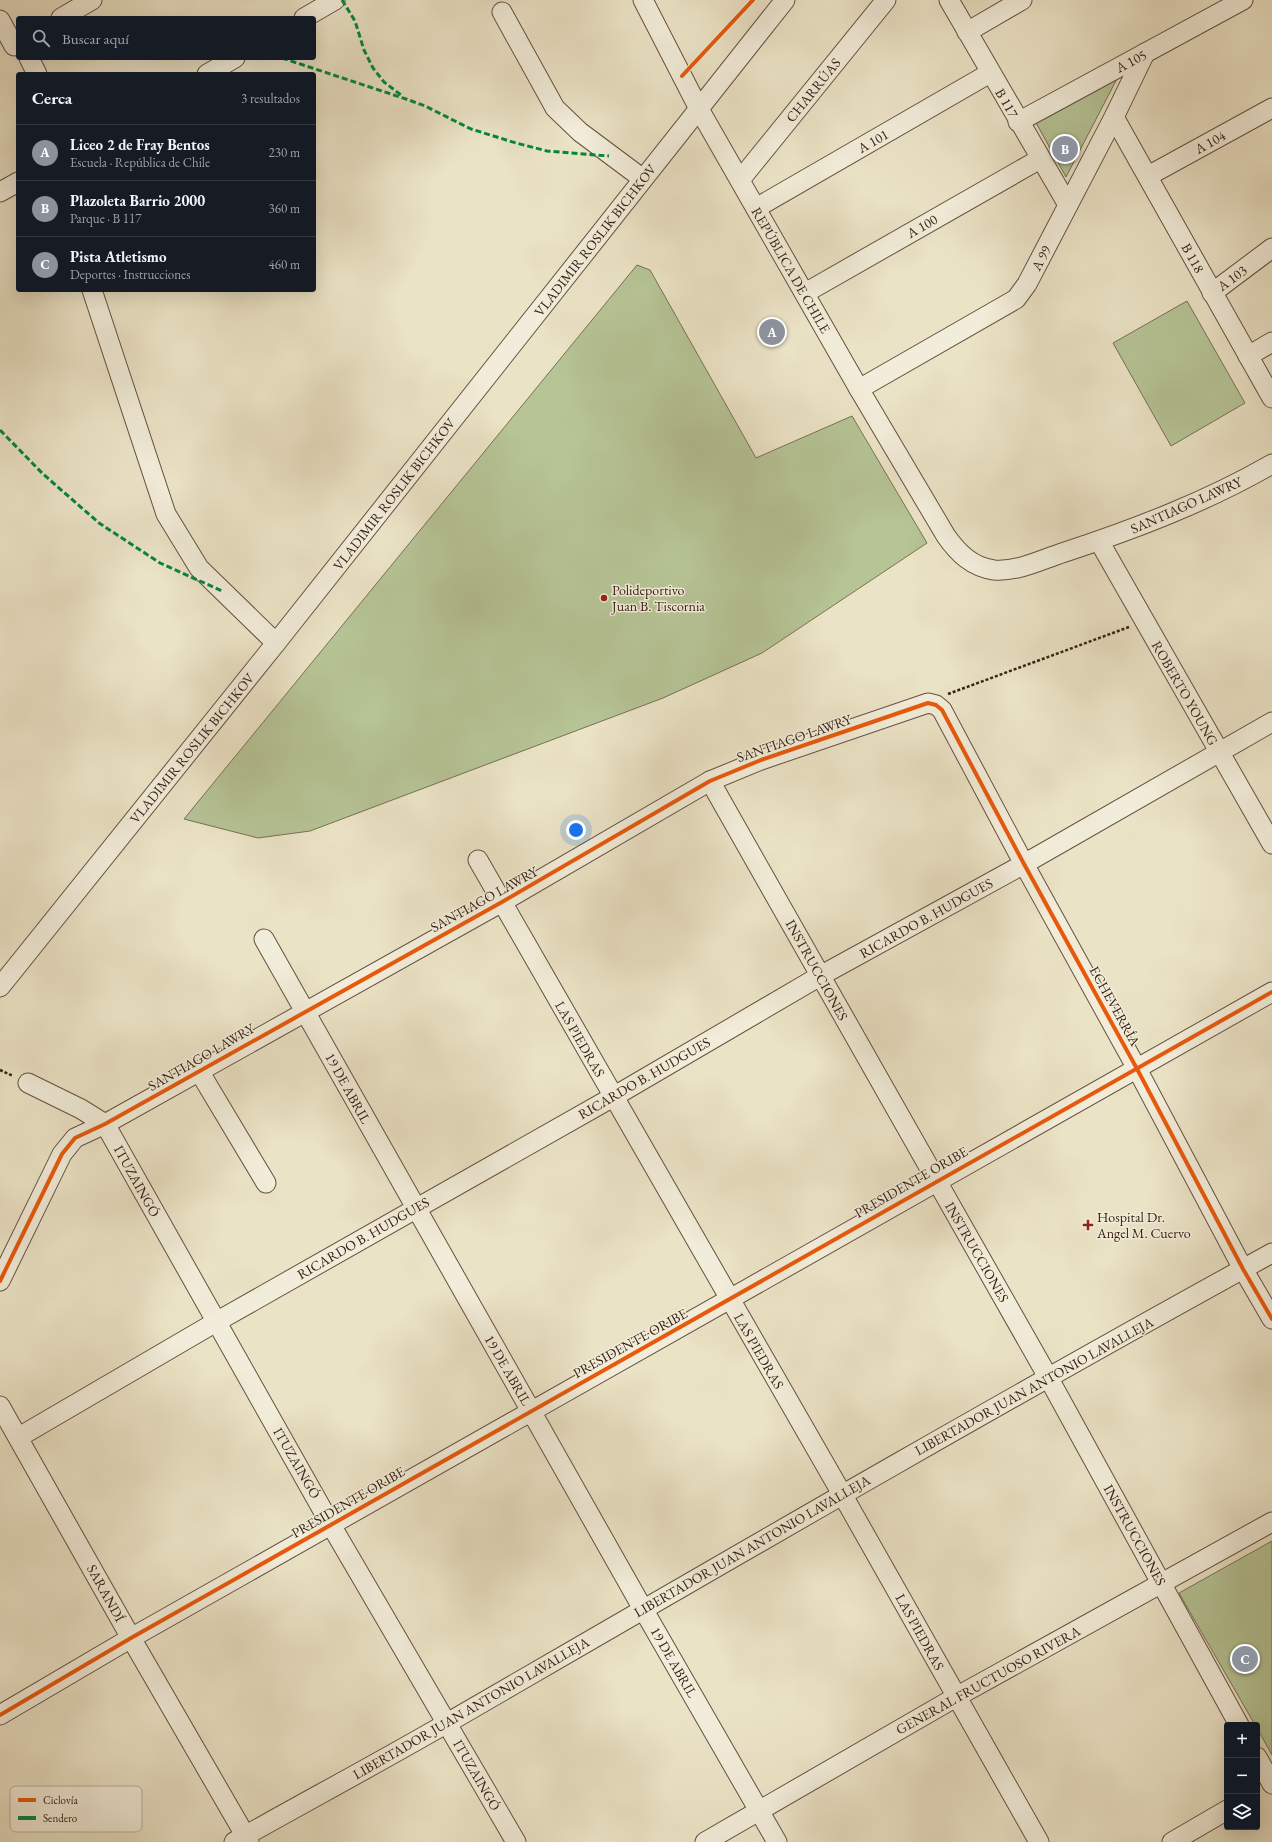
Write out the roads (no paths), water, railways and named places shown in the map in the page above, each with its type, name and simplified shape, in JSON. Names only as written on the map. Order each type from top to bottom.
[{"type":"street","points":[[64,16],[92,0]]},
{"type":"street","points":[[307,16],[335,0]]},
{"type":"street","name":"REPÚBLICA DE CHILE","points":[[643,0],[699,109],[859,389],[946,536]]},
{"type":"street","name":"VLADIMIR ROSLIK BICHKOV","points":[[0,987],[276,643],[785,0]]},
{"type":"street","name":"CHARRÚAS","points":[[740,180],[886,0]]},
{"type":"street","name":"B 117","points":[[949,0],[1040,160],[1068,205]]},
{"type":"street","points":[[967,32],[1022,0]]},
{"type":"street","name":"A 105","points":[[1018,122],[1243,0]]},
{"type":"street","points":[[502,12],[555,108],[580,132],[643,180]]},
{"type":"street","points":[[0,20],[11,47]]},
{"type":"street","name":"A 99","points":[[859,389],[1016,299],[1027,284],[1114,118],[1145,53]]},
{"type":"street","points":[[30,60],[36,72]]},
{"type":"street","points":[[210,72],[232,60]]},
{"type":"street","name":"A 101","points":[[756,208],[990,73]]},
{"type":"street","name":"A 104","points":[[1148,176],[1272,108]]},
{"type":"street","name":"B 118","points":[[1114,118],[1272,398]]},
{"type":"street","name":"A 100","points":[[805,293],[1040,160]]},
{"type":"street","points":[[0,192],[16,183]]},
{"type":"street","name":"A 103","points":[[1212,293],[1272,248]]},
{"type":"street","points":[[93,292],[166,514],[199,568],[276,643]]},
{"type":"street","points":[[1248,356],[1272,342]]},
{"type":"street","name":"SANTIAGO LAWRY","points":[[946,536],[958,552],[974,563],[983,567],[1001,570],[1027,565],[1099,541],[1204,500],[1272,464]]},
{"type":"street","name":"ROBERTO YOUNG","points":[[1099,541],[1272,844]]},
{"type":"street","name":"SANTIAGO LAWRY","points":[[0,1281],[62,1154],[75,1138],[105,1124],[502,902],[710,781],[745,766],[906,711],[928,704],[936,705]]},
{"type":"street","name":"ECHEVERRÍA","points":[[936,705],[942,710],[1024,864],[1136,1067],[1243,1269],[1272,1319]]},
{"type":"street","name":"RICARDO B. HUDGUES","points":[[18,1437],[216,1322],[613,1097],[820,976],[1024,864],[1272,722]]},
{"type":"street","name":"INSTRUCCIONES","points":[[710,781],[1048,1377],[1237,1722]]},
{"type":"street","name":"LAS PIEDRAS","points":[[478,860],[729,1300],[842,1494],[1039,1842]]},
{"type":"street","name":"19 DE ABRIL","points":[[264,939],[643,1609],[777,1842]]},
{"type":"street","name":"PRESIDENTE ORIBE","points":[[0,1715],[131,1638],[729,1300],[936,1180],[1272,992]]},
{"type":"street","points":[[199,1071],[266,1183]]},
{"type":"street","points":[[28,1084],[81,1109],[105,1124]]},
{"type":"street","name":"ITUZAINGÓ","points":[[105,1124],[331,1525],[516,1842]]},
{"type":"street","name":"LIBERTADOR JUAN ANTONIO LAVALLEJA","points":[[243,1840],[842,1494],[1048,1377],[1272,1253]]},
{"type":"street","name":"SARANDÍ","points":[[0,1406],[243,1840]]},
{"type":"street","name":"GENERAL FRUCTUOSO RIVERA","points":[[705,1842],[760,1812],[956,1697],[1272,1522]]},
{"type":"street","points":[[1258,1758],[1272,1784],[1260,1790]]},
{"type":"street","points":[[1172,1842],[1224,1812]]},
{"type":"place","name":"Plazoleta Barrio 2000","points":[[1065,149]]},
{"type":"place","name":"Liceo 2 de Fray Bentos","points":[[772,332]]},
{"type":"place","name":"Polideportivo Juan B. Tiscornia","points":[[604,598]]},
{"type":"place","name":"Hospital Dr. Angel M. Cuervo","points":[[1088,1225]]},
{"type":"place","name":"Pista Atletismo","points":[[1245,1659]]}]
